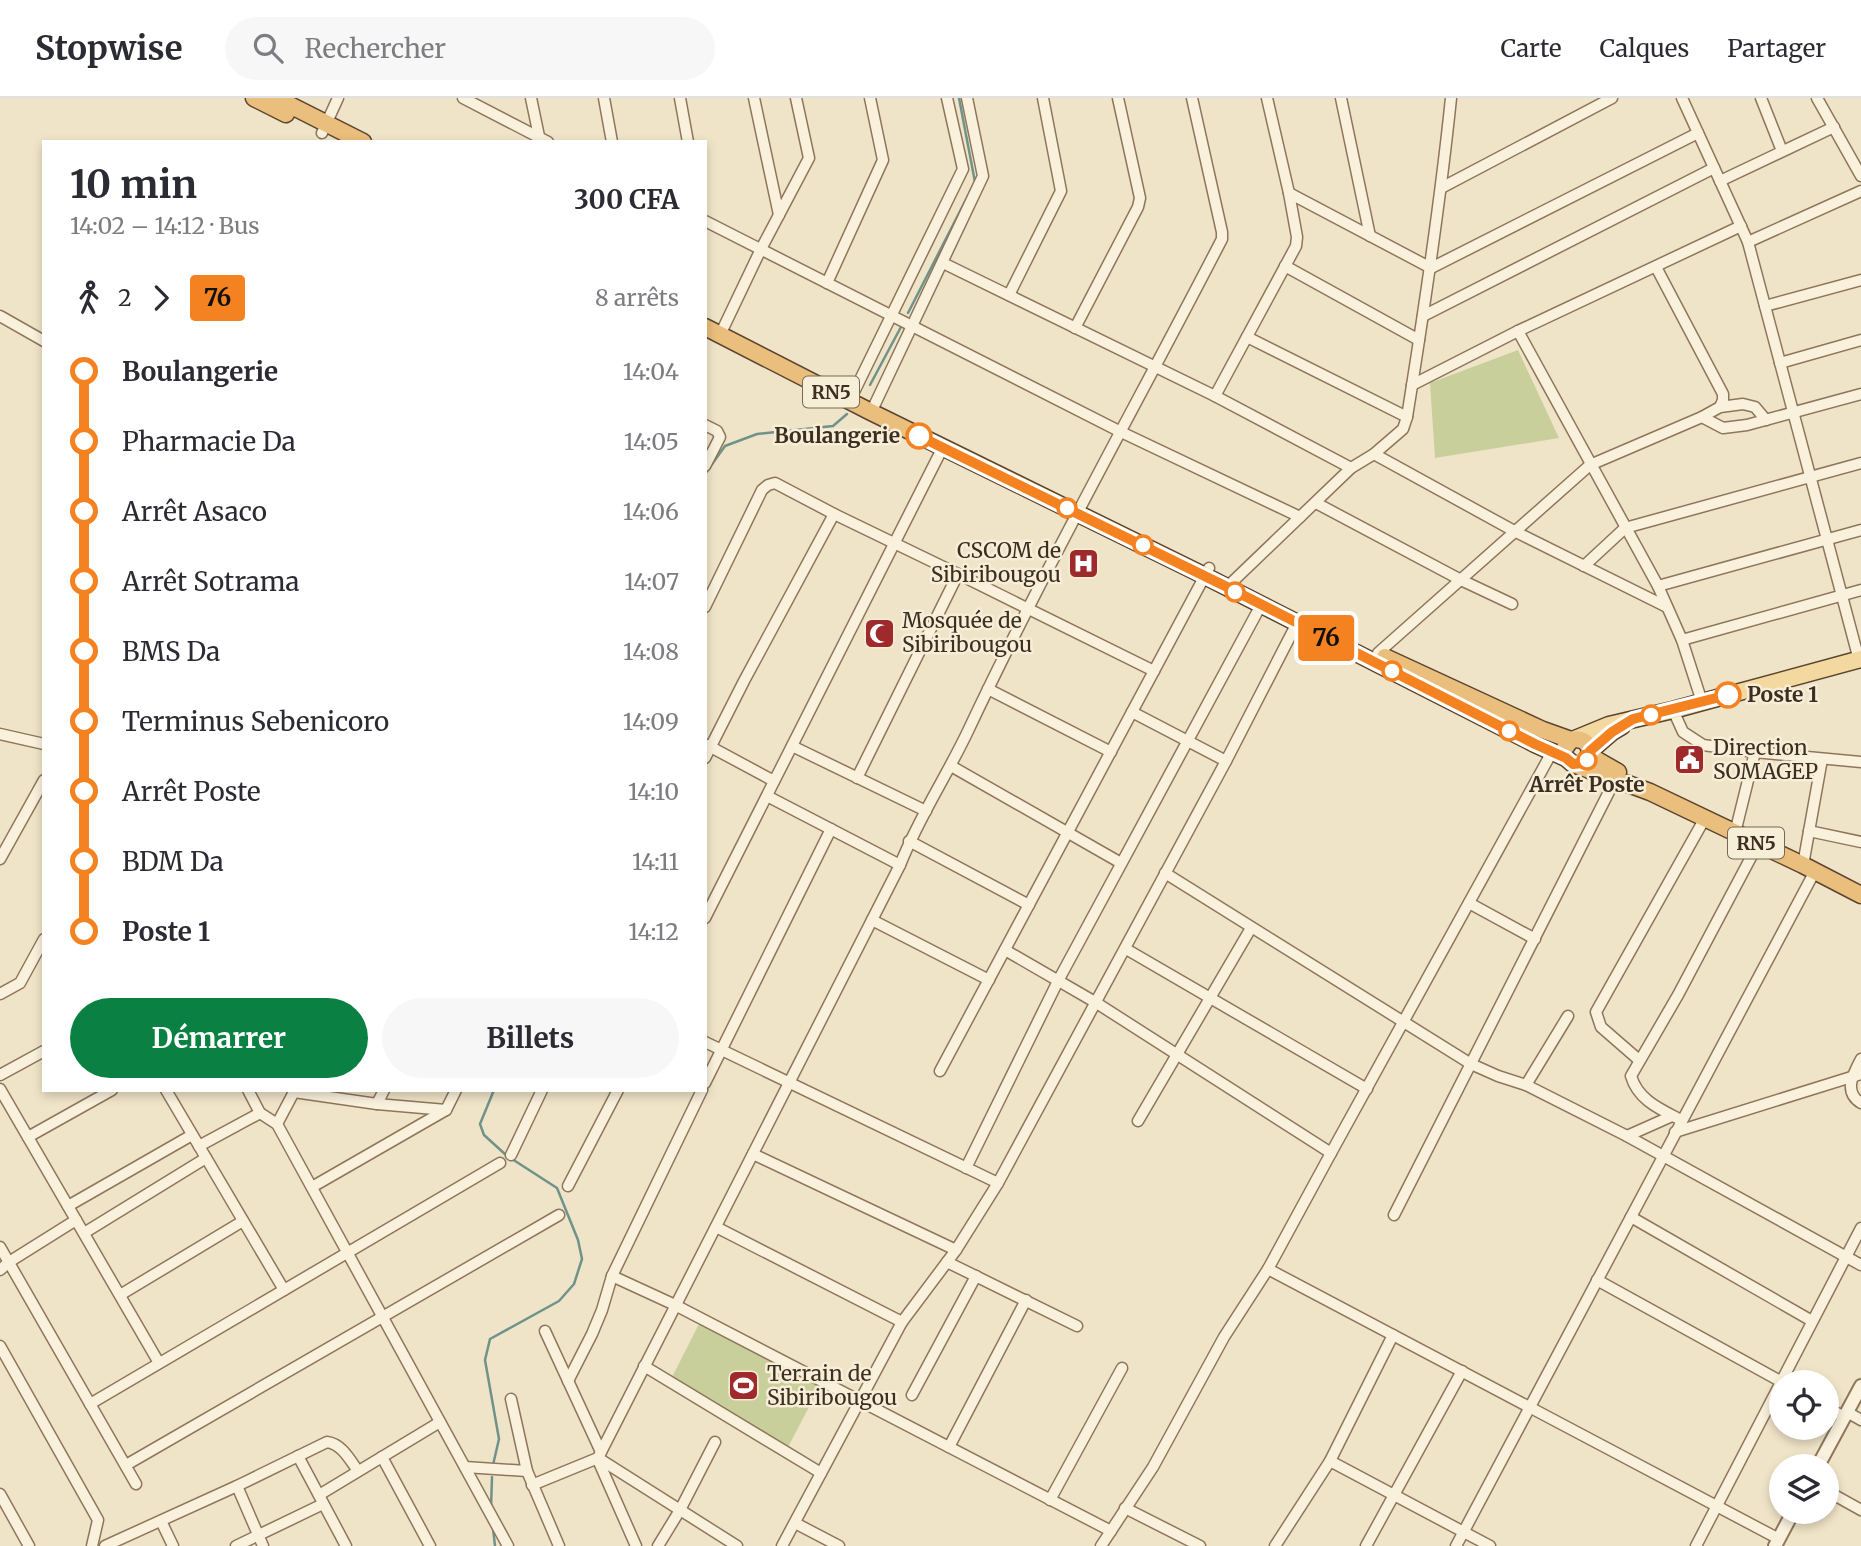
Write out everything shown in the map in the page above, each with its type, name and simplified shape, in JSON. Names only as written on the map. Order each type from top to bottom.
[{"type":"highway","points":[[254,98],[357,140]]},
{"type":"highway","points":[[276,98],[324,128],[338,140]]},
{"type":"highway","name":"RN5","points":[[716,330],[854,392],[1230,584],[1543,730],[1573,739],[1580,738],[1587,743],[1575,756]]},
{"type":"highway","name":"RN5","points":[[716,330],[791,372],[943,447],[1080,508]]},
{"type":"highway","name":"RN5","points":[[1230,584],[1261,605],[1297,623],[1861,895]]},
{"type":"main road","points":[[1573,739],[1609,725],[1860,659]]},
{"type":"main road","points":[[1575,756],[1633,719]]},
{"type":"street","points":[[324,128],[338,98]]},
{"type":"street","points":[[463,98],[543,140]]},
{"type":"street","points":[[531,98],[543,140]]},
{"type":"street","points":[[604,98],[612,140]]},
{"type":"street","points":[[680,98],[688,140]]},
{"type":"street","points":[[754,98],[779,215]]},
{"type":"street","points":[[716,330],[809,158],[796,98]]},
{"type":"street","points":[[827,283],[883,160],[870,98]]},
{"type":"street","points":[[854,392],[963,169],[947,98]]},
{"type":"street","points":[[875,404],[983,176],[967,98]]},
{"type":"street","points":[[1009,295],[1061,191],[1043,98]]},
{"type":"street","points":[[1076,328],[1138,207],[1140,198],[1118,98]]},
{"type":"street","points":[[532,1485],[599,1455],[900,865],[909,841],[951,766],[1027,609],[1222,239],[1192,98]]},
{"type":"street","points":[[1215,396],[1296,246],[1297,237],[1289,193],[1268,98]]},
{"type":"street","points":[[1341,98],[1370,236]]},
{"type":"street","points":[[1441,188],[1612,98]]},
{"type":"street","points":[[1682,98],[1748,242],[1860,659]]},
{"type":"street","points":[[1761,98],[1782,151]]},
{"type":"street","points":[[1817,98],[1861,176]]},
{"type":"street","points":[[1230,584],[1351,468],[1374,454],[1403,429],[1431,268],[1452,99]]},
{"type":"street","points":[[1720,181],[1834,127]]},
{"type":"street","points":[[1431,268],[1698,133]]},
{"type":"street","points":[[1423,316],[1714,168]]},
{"type":"street","points":[[1289,193],[1431,268]]},
{"type":"street","points":[[1748,242],[1860,195]]},
{"type":"street","points":[[707,222],[1121,432],[1300,517]]},
{"type":"street","points":[[1412,385],[1518,331],[1741,226]]},
{"type":"street","points":[[943,262],[1215,396],[1351,468]]},
{"type":"street","points":[[1285,266],[1419,340]]},
{"type":"street","points":[[1656,267],[1723,394],[1720,407]]},
{"type":"street","points":[[1765,306],[1861,280]]},
{"type":"street","points":[[0,316],[42,340]]},
{"type":"street","points":[[1518,331],[1658,586],[1682,640],[1702,702]]},
{"type":"street","points":[[1247,337],[1407,417]]},
{"type":"street","points":[[1780,363],[1861,340]]},
{"type":"street","points":[[1702,417],[1723,428],[1746,425],[1861,394]]},
{"type":"street","points":[[1378,653],[1590,465],[1720,407],[1743,404],[1755,407],[1766,420]]},
{"type":"street","points":[[707,426],[717,431],[720,437],[707,462]]},
{"type":"street","points":[[707,914],[943,447]]},
{"type":"street","points":[[1374,454],[1516,532],[1667,607]]},
{"type":"street","points":[[1584,566],[1625,528],[1861,463]]},
{"type":"street","points":[[707,603],[762,490],[775,483],[1154,671]]},
{"type":"street","points":[[1316,503],[1512,604]]},
{"type":"street","points":[[774,781],[708,746],[834,514]]},
{"type":"street","points":[[1658,586],[1861,530]]},
{"type":"street","points":[[940,1072],[1207,572]]},
{"type":"street","points":[[857,778],[958,574]]},
{"type":"street","points":[[1682,640],[1861,590]]},
{"type":"street","points":[[966,1168],[1058,981],[1261,605]]},
{"type":"street","points":[[782,1546],[902,1322],[956,1250],[998,1183],[1126,949],[1297,623]]},
{"type":"street","points":[[988,689],[1111,752]]},
{"type":"street","points":[[1673,710],[1684,733],[1703,745],[1861,762]]},
{"type":"street","points":[[1132,712],[1226,761]]},
{"type":"street","points":[[0,734],[42,744]]},
{"type":"street","points":[[792,746],[926,811]]},
{"type":"street","points":[[1735,832],[1755,752]]},
{"type":"street","points":[[1101,1546],[1153,1467],[1224,1336],[1268,1269],[1469,903],[1575,756]]},
{"type":"street","points":[[1455,1546],[1663,1156],[1675,1132],[1676,1118],[1809,868],[1809,831],[1822,759]]},
{"type":"street","points":[[951,766],[1122,863]]},
{"type":"street","points":[[1394,1215],[1618,776]]},
{"type":"street","points":[[0,857],[42,784]]},
{"type":"street","points":[[767,796],[900,865]]},
{"type":"street","points":[[1639,1060],[1601,1027],[1596,1012],[1705,818]]},
{"type":"street","points":[[707,1079],[831,829]]},
{"type":"street","points":[[1809,831],[1861,842]]},
{"type":"street","points":[[909,841],[1029,905]]},
{"type":"street","points":[[1676,1118],[1651,1104],[1634,1087],[1631,1076],[1678,995],[1758,844]]},
{"type":"street","points":[[1165,873],[1471,1064],[1526,1085],[1627,1136],[1861,1265]]},
{"type":"street","points":[[1469,903],[1535,939]]},
{"type":"street","points":[[872,920],[989,981]]},
{"type":"street","points":[[1138,1121],[1251,928]]},
{"type":"street","points":[[0,994],[20,983],[42,943]]},
{"type":"street","points":[[1126,949],[1367,1089]]},
{"type":"street","points":[[1006,950],[1095,1002],[1331,1153]]},
{"type":"street","points":[[1526,1085],[1568,1016]]},
{"type":"street","points":[[707,1043],[998,1183]]},
{"type":"street","points":[[0,1075],[42,1052]]},
{"type":"street","points":[[1861,1059],[1852,1096],[1861,1103]]},
{"type":"street","points":[[1675,1132],[1856,1075]]},
{"type":"street","points":[[0,1088],[159,1363]]},
{"type":"street","points":[[28,1137],[108,1092]]},
{"type":"street","points":[[167,1092],[284,1290]]},
{"type":"street","points":[[249,1092],[260,1113],[277,1124],[508,1546]]},
{"type":"street","points":[[277,1124],[293,1092]]},
{"type":"street","points":[[300,1092],[377,1104],[446,1110]]},
{"type":"street","points":[[377,1104],[383,1092]]},
{"type":"street","points":[[312,1187],[446,1110],[455,1092]]},
{"type":"street","points":[[511,1155],[541,1092]]},
{"type":"street","points":[[568,1186],[617,1092]]},
{"type":"street","points":[[568,1381],[592,1334],[612,1276],[701,1092]]},
{"type":"street","points":[[199,1146],[260,1113]]},
{"type":"street","points":[[1627,1136],[1676,1118]]},
{"type":"street","points":[[68,1206],[192,1135]]},
{"type":"street","points":[[753,1154],[956,1250]]},
{"type":"street","points":[[84,1233],[206,1158]]},
{"type":"street","points":[[90,1404],[500,1163]]},
{"type":"street","points":[[126,1465],[559,1216]]},
{"type":"street","points":[[1631,1217],[1812,1321]]},
{"type":"street","points":[[0,1270],[76,1220]]},
{"type":"street","points":[[120,1295],[243,1221]]},
{"type":"street","points":[[716,1227],[902,1322]]},
{"type":"street","points":[[1788,1370],[1861,1228]]},
{"type":"street","points":[[0,1247],[136,1484]]},
{"type":"street","points":[[947,1262],[1077,1326]]},
{"type":"street","points":[[1268,1269],[1716,1506],[1777,1544],[1787,1524]]},
{"type":"street","points":[[612,1276],[675,1305],[1111,1531]]},
{"type":"street","points":[[912,1395],[976,1276]]},
{"type":"street","points":[[1597,1280],[1769,1375]]},
{"type":"street","points":[[948,1447],[1026,1300]]},
{"type":"street","points":[[545,1331],[636,1546]]},
{"type":"street","points":[[1275,1546],[1330,1461],[1393,1335]]},
{"type":"street","points":[[0,1346],[98,1520],[92,1546]]},
{"type":"street","points":[[645,1366],[821,1473]]},
{"type":"street","points":[[1050,1500],[1122,1368]]},
{"type":"street","points":[[1366,1546],[1462,1371]]},
{"type":"street","points":[[1825,1454],[1861,1386]]},
{"type":"street","points":[[511,1399],[527,1471],[559,1546]]},
{"type":"street","points":[[1696,1546],[1769,1406]]},
{"type":"street","points":[[1839,1412],[1861,1420]]},
{"type":"street","points":[[236,1546],[261,1541],[359,1471],[440,1422]]},
{"type":"street","points":[[105,1546],[327,1442],[334,1443],[359,1471]]},
{"type":"street","points":[[658,1546],[715,1443]]},
{"type":"street","points":[[599,1455],[737,1546]]},
{"type":"street","points":[[298,1456],[346,1546]]},
{"type":"street","points":[[382,1457],[430,1546]]},
{"type":"street","points":[[1330,1461],[1490,1546]]},
{"type":"street","points":[[465,1467],[527,1471]]},
{"type":"street","points":[[237,1486],[261,1541]]},
{"type":"street","points":[[0,1494],[29,1546]]},
{"type":"street","points":[[1839,1498],[1861,1510]]},
{"type":"street","points":[[1125,1508],[1200,1546]]},
{"type":"street","points":[[161,1521],[173,1546]]},
{"type":"street","points":[[795,1523],[839,1546]]},
{"type":"green space","points":[[1518,350],[1559,438],[1435,458],[1430,383]]},
{"type":"green space","name":"Terrain de Sibiribougou","points":[[700,1322],[820,1386],[787,1449],[668,1385]]},
{"type":"waterway","points":[[908,313],[975,182],[959,98]]},
{"type":"waterway","points":[[870,385],[902,325]]},
{"type":"waterway","points":[[707,471],[725,446],[757,434],[833,426],[847,414]]},
{"type":"waterway","points":[[493,1092],[480,1124],[484,1135],[506,1155]]},
{"type":"waterway","points":[[493,1465],[499,1439],[485,1360],[490,1339],[559,1301],[574,1284],[582,1259],[578,1240],[557,1188],[512,1159]]},
{"type":"waterway","points":[[491,1508],[492,1477]]},
{"type":"waterway","points":[[493,1528],[495,1546]]},
{"type":"bus line","name":"76","points":[[919,436],[1227,587],[1566,758],[1573,764],[1583,763],[1590,751],[1612,732],[1633,719],[1728,695]]},
{"type":"place","name":"Boulangerie","points":[[919,436]]},
{"type":"place","name":"CSCOM de Sibiribougou","points":[[1084,563]]},
{"type":"place","name":"Mosquée de Sibiribougou","points":[[879,633]]},
{"type":"place","name":"Poste 1","points":[[1728,695]]},
{"type":"place","name":"Arrêt Poste","points":[[1587,760]]},
{"type":"place","name":"Direction SOMAGEP","points":[[1690,760]]},
{"type":"place","name":"Terrain de Sibiribougou","points":[[744,1386]]}]
